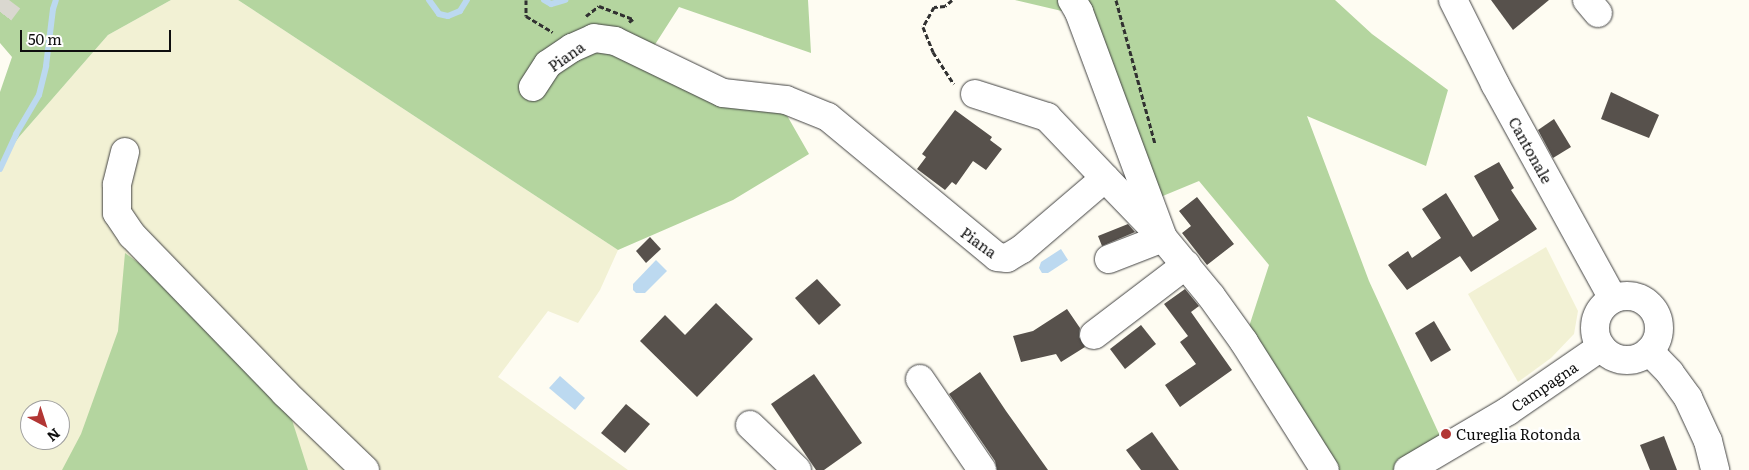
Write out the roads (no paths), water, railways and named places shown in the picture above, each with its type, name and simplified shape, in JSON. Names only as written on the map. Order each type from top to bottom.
[{"type":"street","points":[[1072,0],[1079,12],[1163,238]]},
{"type":"street","name":"Cantonale","points":[[1453,0],[1496,84],[1613,299]]},
{"type":"street","name":"Piana","points":[[533,87],[548,64],[572,48],[594,38],[615,41],[723,93],[786,100],[828,117],[997,257],[1007,258],[1022,249],[1105,178]]},
{"type":"street","points":[[975,94],[1047,117],[1163,238],[1186,265],[1244,342],[1324,470]]},
{"type":"street","points":[[125,152],[117,185],[117,213],[132,235],[285,393],[365,470]]},
{"type":"street","points":[[1108,259],[1163,238]]},
{"type":"street","points":[[1094,335],[1186,265]]},
{"type":"street","points":[[1632,296],[1650,305],[1656,313],[1658,333],[1649,351],[1633,359],[1624,360],[1608,353],[1601,347],[1596,337],[1597,315],[1613,299],[1632,296]]},
{"type":"street","name":"Campagna","points":[[1408,470],[1508,411],[1601,347]]},
{"type":"street","points":[[1649,351],[1670,373],[1688,398],[1708,441],[1715,470]]},
{"type":"street","points":[[920,379],[982,470]]},
{"type":"street","points":[[750,425],[797,470]]},
{"type":"water","points":[[1061,249],[1068,260],[1048,273],[1042,273],[1039,268],[1041,262]]},
{"type":"water","points":[[656,260],[667,271],[645,293],[636,293],[633,290],[633,284]]},
{"type":"water","points":[[560,376],[585,398],[575,410],[549,388]]},
{"type":"waterway","points":[[0,169],[16,134],[39,95],[46,66],[53,9],[56,0]]},
{"type":"waterway","points":[[429,0],[439,14],[448,16],[460,11],[467,0]]},
{"type":"waterway","points":[[544,0],[551,4],[565,0]]},
{"type":"tunnel","points":[[0,12],[9,0]]},
{"type":"place","name":"Cureglia Rotonda","points":[[1446,434]]}]
